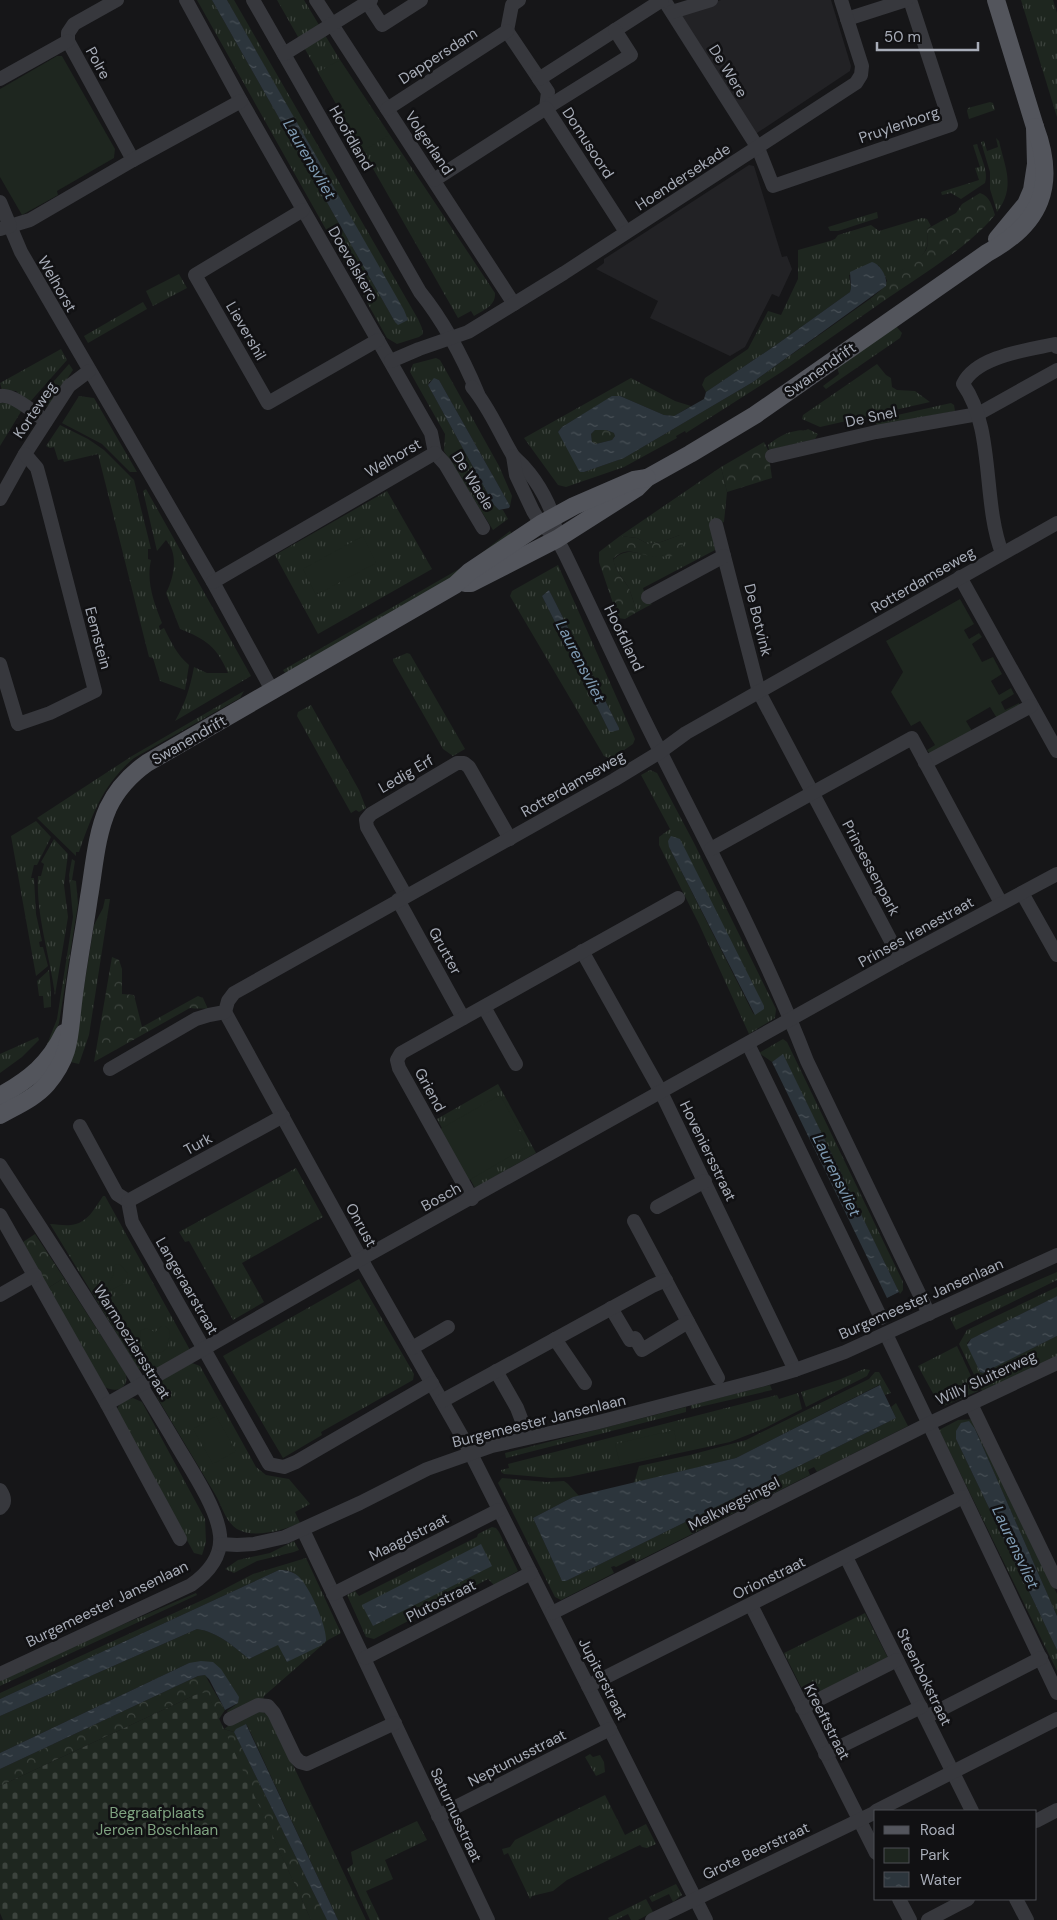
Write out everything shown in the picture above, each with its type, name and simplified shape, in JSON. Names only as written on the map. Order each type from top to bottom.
[{"type":"main road","name":"Swanendrift","points":[[455,585],[471,583],[557,539],[637,488],[647,478],[755,414],[987,253],[1030,197],[1036,164],[1035,127],[996,0]]},
{"type":"main road","name":"Swanendrift","points":[[73,1004],[93,871],[106,815],[123,783],[136,771],[455,585],[469,572],[547,521],[574,506],[634,480],[647,478]]},
{"type":"main road","points":[[0,1096],[34,1074],[46,1061],[63,1034],[73,1004]]},
{"type":"main road","points":[[0,1115],[37,1094],[55,1073],[68,1046],[73,1004]]},
{"type":"street","name":"Polre","points":[[117,0],[74,24],[68,33],[68,42],[133,160]]},
{"type":"street","name":"Doevelskerc","points":[[186,0],[241,101],[431,433],[435,453]]},
{"type":"street","name":"Hoofdland","points":[[253,0],[420,292],[433,308],[447,340],[468,369],[478,394],[513,456],[526,469],[547,502],[547,521],[660,752]]},
{"type":"street","name":"Volgerland","points":[[316,0],[514,304]]},
{"type":"street","points":[[284,54],[369,1],[382,25],[421,0]]},
{"type":"street","points":[[519,0],[512,5],[507,31],[548,92],[546,108]]},
{"type":"street","name":"De Were","points":[[539,79],[663,0],[758,148]]},
{"type":"street","points":[[672,12],[711,0]]},
{"type":"street","name":"Hoendersekade","points":[[447,340],[468,332],[514,304],[856,83],[861,75],[862,66],[841,0]]},
{"type":"street","name":"Pruylenborg","points":[[758,148],[773,186],[951,125],[908,0],[847,19]]},
{"type":"street","points":[[546,108],[631,55],[615,30]]},
{"type":"street","name":"Dappersdam","points":[[386,109],[507,31]]},
{"type":"street","points":[[0,79],[68,42]]},
{"type":"street","points":[[5,228],[30,220],[133,160],[241,101]]},
{"type":"street","name":"Domusoord","points":[[434,180],[546,108],[626,232]]},
{"type":"street","name":"Welhorst","points":[[0,202],[5,228],[213,582],[273,692]]},
{"type":"street","name":"Lievershil","points":[[303,210],[195,274],[268,403],[378,340]]},
{"type":"street","points":[[391,361],[447,340]]},
{"type":"street","points":[[1002,553],[995,533],[978,414],[971,395],[963,384],[966,377],[993,358],[1055,344],[1057,347]]},
{"type":"street","name":"De Snel","points":[[772,456],[876,432],[978,414],[1057,370]]},
{"type":"street","name":"Korteweg","points":[[0,499],[25,454],[69,386],[89,371]]},
{"type":"street","points":[[0,396],[13,398],[46,421]]},
{"type":"street","name":"Welhorst","points":[[213,582],[435,453]]},
{"type":"street","name":"De Waele","points":[[435,453],[445,464],[484,528]]},
{"type":"street","name":"Eemstein","points":[[0,664],[18,724],[50,713],[95,691],[37,468],[25,454]]},
{"type":"street","name":"Rotterdamseweg","points":[[225,1012],[228,1001],[234,993],[510,839],[660,752],[686,733],[1057,523]]},
{"type":"street","name":"De Botvink","points":[[716,525],[759,692]]},
{"type":"street","points":[[648,597],[724,556]]},
{"type":"street","points":[[960,577],[1057,751]]},
{"type":"street","name":"Prinsessenpark","points":[[759,692],[900,958]]},
{"type":"street","points":[[925,763],[1031,706]]},
{"type":"street","points":[[711,849],[912,738],[1001,903]]},
{"type":"street","points":[[660,752],[711,849],[791,1020],[811,1069],[929,1314]]},
{"type":"street","name":"Ledig Erf","points":[[402,898],[367,827],[366,820],[371,814],[457,763],[464,763],[469,767],[510,839]]},
{"type":"street","name":"Prinses Irenestraat","points":[[791,1020],[900,958],[1057,874]]},
{"type":"street","points":[[1022,893],[1057,955]]},
{"type":"street","name":"Grutter","points":[[402,898],[463,1018]]},
{"type":"street","name":"Griend","points":[[472,1199],[399,1068],[397,1060],[402,1053],[678,898]]},
{"type":"street","name":"Hoveniersstraat","points":[[582,951],[661,1092],[795,1370]]},
{"type":"street","points":[[484,1007],[516,1064]]},
{"type":"street","points":[[110,1069],[196,1019],[209,1014],[225,1012]]},
{"type":"street","name":"Onrust","points":[[225,1012],[470,1453]]},
{"type":"street","name":"Bosch","points":[[107,1404],[361,1259],[791,1020]]},
{"type":"street","points":[[748,1044],[881,1318]]},
{"type":"street","name":"Turk","points":[[128,1201],[283,1116]]},
{"type":"street","points":[[80,1126],[117,1194],[128,1201]]},
{"type":"street","name":"Warmoeziersstraat","points":[[0,1165],[42,1227],[141,1385],[204,1492],[218,1524],[220,1544]]},
{"type":"street","points":[[657,1207],[705,1181]]},
{"type":"street","name":"Langeraarstraat","points":[[128,1201],[132,1222],[269,1464],[284,1467],[296,1462],[432,1383]]},
{"type":"street","points":[[0,1215],[180,1538]]},
{"type":"street","points":[[634,1221],[718,1378]]},
{"type":"street","name":"Burgemeester Jansenlaan","points":[[0,1674],[191,1585],[211,1566],[220,1544],[254,1544],[284,1537],[353,1507],[427,1469],[492,1446],[687,1400],[795,1370],[845,1352],[1057,1255]]},
{"type":"street","points":[[0,1295],[35,1275]]},
{"type":"street","points":[[442,1401],[611,1308],[666,1280]]},
{"type":"street","points":[[611,1308],[630,1340],[635,1338],[642,1350],[688,1322]]},
{"type":"street","points":[[412,1348],[448,1327]]},
{"type":"street","points":[[886,1334],[1057,1693]]},
{"type":"street","points":[[555,1339],[585,1383]]},
{"type":"street","name":"Willy Sluiterweg","points":[[930,1423],[1057,1363]]},
{"type":"street","points":[[496,1371],[517,1408],[522,1421]]},
{"type":"street","points":[[970,1404],[1057,1582]]},
{"type":"street","name":"Melkwegsingel","points":[[552,1614],[930,1423]]},
{"type":"street","name":"Jupiterstraat","points":[[470,1453],[706,1920]]},
{"type":"street","points":[[0,1490],[4,1498],[3,1505],[0,1508]]},
{"type":"street","name":"Orionstraat","points":[[588,1686],[846,1558],[963,1497]]},
{"type":"street","name":"Maagdstraat","points":[[333,1594],[499,1510]]},
{"type":"street","name":"Saturnusstraat","points":[[303,1530],[488,1920]]},
{"type":"street","name":"Steenbokstraat","points":[[846,1558],[972,1810]]},
{"type":"street","name":"Plutostraat","points":[[365,1658],[531,1573]]},
{"type":"street","name":"Kreeftstraat","points":[[751,1605],[874,1849]]},
{"type":"street","points":[[825,1754],[923,1712],[1040,1658]]},
{"type":"street","points":[[802,1708],[897,1660]]},
{"type":"street","points":[[230,1719],[258,1705],[268,1706],[274,1713],[295,1757],[300,1762],[307,1764],[395,1723]]},
{"type":"street","name":"Grote Beerstraat","points":[[878,1810],[1057,1719]]},
{"type":"street","name":"Neptunusstraat","points":[[438,1816],[610,1729]]},
{"type":"street","points":[[1037,1820],[1057,1810]]},
{"type":"street","name":"Grote Beerstraat","points":[[652,1920],[874,1812]]},
{"type":"street","points":[[900,1900],[910,1920]]},
{"type":"street","points":[[928,1920],[966,1900]]},
{"type":"street","points":[[1017,1900],[1027,1920]]},
{"type":"shaded area","points":[[721,0],[831,0],[851,66],[850,71],[754,135],[679,14]]},
{"type":"shaded area","points":[[749,165],[754,166],[782,257],[787,256],[792,269],[779,297],[772,294],[745,347],[730,356],[650,318],[658,301],[596,269],[604,263],[604,259]]},
{"type":"green space","points":[[197,0],[212,0],[395,322],[408,320],[227,0],[234,0],[418,319],[423,334],[419,337],[397,344],[387,338]]},
{"type":"green space","points":[[277,0],[304,0],[340,60],[495,293],[493,301],[485,310],[474,316],[471,311],[458,318]]},
{"type":"green space","points":[[1021,0],[1053,0],[1057,13],[1057,117]]},
{"type":"green space","points":[[57,56],[62,56],[115,149],[114,158],[57,191],[58,195],[22,215],[0,177],[0,89]]},
{"type":"green space","points":[[340,60],[389,135],[363,151],[318,72]]},
{"type":"green space","points":[[990,102],[993,103],[995,110],[969,119],[968,108]]},
{"type":"green space","points":[[996,138],[999,141],[1004,160],[1008,186],[1003,203],[997,212],[990,189],[990,172],[981,142],[984,141],[987,151],[998,147]]},
{"type":"green space","points":[[977,144],[985,169],[985,183],[961,199],[951,193],[942,195],[941,192],[979,180],[975,168],[980,167],[973,145]]},
{"type":"green space","points":[[980,193],[988,199],[995,215],[983,228],[954,252],[875,307],[870,299],[881,290],[887,281],[885,276],[907,266],[919,258],[926,250],[928,243],[927,229],[956,213],[962,204]]},
{"type":"green space","points":[[877,212],[878,218],[838,231],[830,231],[828,227]]},
{"type":"green space","points":[[922,218],[927,219],[931,226],[927,229],[928,242],[920,258],[888,277],[885,276],[878,265],[849,275],[850,292],[706,392],[702,385],[705,378],[748,349],[768,311],[781,315],[798,279],[798,250],[830,241],[838,235],[871,225],[879,231]]},
{"type":"green space","points":[[179,274],[187,288],[153,306],[146,291]]},
{"type":"green space","points":[[870,299],[875,307],[783,371],[686,433],[685,431],[676,436],[677,438],[624,467],[566,487],[558,485],[524,438],[631,378],[675,401],[691,406],[674,416],[664,415],[620,396],[613,396],[562,427],[558,432],[584,472],[624,458],[753,382]]},
{"type":"green space","points":[[143,302],[147,309],[88,343],[84,336]]},
{"type":"green space","points":[[895,325],[902,333],[900,338],[826,389],[823,386],[839,374],[837,367]]},
{"type":"green space","points":[[61,349],[67,360],[29,403],[16,391],[2,390],[0,383]]},
{"type":"green space","points":[[436,358],[440,360],[499,466],[512,496],[510,506],[439,380],[429,382],[428,385],[494,505],[499,510],[503,510],[508,519],[493,530],[444,451],[445,434],[410,372],[413,364]]},
{"type":"green space","points":[[69,364],[73,370],[50,404],[41,410],[32,406]]},
{"type":"green space","points":[[877,364],[891,378],[892,387],[897,390],[915,391],[930,402],[820,427],[802,419],[803,415]]},
{"type":"green space","points":[[79,396],[94,398],[137,472],[130,472],[102,444],[62,423]]},
{"type":"green space","points":[[0,403],[10,403],[22,410],[0,446]]},
{"type":"green space","points":[[951,403],[954,405],[955,411],[877,426],[875,420]]},
{"type":"green space","points":[[60,425],[88,439],[104,450],[134,480],[151,549],[148,549],[148,559],[151,560],[149,576],[154,600],[162,623],[159,626],[160,630],[164,628],[178,653],[189,665],[185,690],[160,681],[153,658],[149,657],[98,454],[64,462],[63,459],[58,460],[54,447],[46,446]]},
{"type":"green space","points":[[808,429],[818,434],[815,439],[769,450],[768,445],[781,436]]},
{"type":"green space","points":[[595,430],[606,430],[614,433],[615,436],[612,440],[596,444],[592,442],[591,434]]},
{"type":"green space","points":[[764,442],[768,450],[772,478],[727,492],[721,467]]},
{"type":"green space","points":[[721,467],[727,492],[724,522],[712,526],[717,549],[643,588],[646,599],[652,604],[637,612],[629,588],[616,569],[613,560],[628,552],[656,557],[680,535],[661,542],[648,544],[637,538],[620,536]]},
{"type":"green space","points":[[146,489],[251,676],[175,721],[187,696],[194,667],[207,673],[228,673],[220,657],[210,645],[197,636],[180,629],[166,593],[173,573],[173,552],[166,540],[157,551],[143,491]]},
{"type":"green space","points":[[387,491],[432,569],[318,634],[275,555]]},
{"type":"green space","points":[[510,531],[514,537],[467,570],[285,673],[283,670],[466,565]]},
{"type":"green space","points":[[680,535],[684,536],[683,544],[674,556],[654,557],[627,551],[613,559],[616,569],[629,588],[637,612],[625,619],[618,618],[599,562],[599,552],[620,536],[637,538],[648,544],[661,542]]},
{"type":"green space","points":[[363,536],[376,563],[316,595],[303,569]]},
{"type":"green space","points":[[558,565],[635,739],[633,744],[611,759],[604,756],[510,596],[512,591]],"holes":[[[549,590],[619,730],[609,731],[542,596]]]},
{"type":"green space","points":[[960,599],[974,624],[964,630],[969,639],[979,633],[982,637],[972,644],[982,662],[993,657],[1002,674],[991,681],[999,695],[1011,688],[1014,694],[1001,702],[1005,710],[1019,703],[1021,707],[998,720],[990,707],[966,721],[972,731],[930,754],[927,750],[935,745],[920,721],[911,726],[891,692],[903,672],[886,641]]},
{"type":"green space","points":[[407,653],[410,654],[465,749],[453,756],[443,749],[393,661],[393,659]]},
{"type":"green space","points":[[244,691],[240,698],[134,758],[123,768],[106,789],[94,813],[79,852],[76,852],[76,856],[37,818],[132,756]]},
{"type":"green space","points":[[311,705],[359,790],[366,808],[359,812],[356,810],[351,813],[297,716],[298,712]]},
{"type":"green space","points":[[650,770],[657,773],[694,843],[776,1009],[775,1018],[749,1034],[699,924],[659,845],[659,837],[670,829],[641,775]],"holes":[[[671,838],[755,1015],[669,847]]]},
{"type":"green space","points":[[36,821],[51,837],[37,865],[34,865],[31,878],[34,878],[36,914],[42,941],[39,942],[40,947],[43,947],[48,966],[36,976],[11,836]]},
{"type":"green space","points":[[54,839],[68,854],[64,885],[68,917],[55,995],[41,921],[38,891],[38,876],[41,876],[44,864],[41,862]]},
{"type":"green space","points":[[72,859],[75,861],[72,880],[76,881],[78,904],[59,1023],[46,1047],[57,1019],[73,917],[69,875]]},
{"type":"green space","points":[[105,899],[110,899],[89,1035],[79,1064],[66,1061],[76,1036],[94,925],[103,908]]},
{"type":"green space","points":[[112,957],[119,960],[122,969],[122,994],[134,995],[142,1027],[198,996],[203,998],[208,1009],[190,1008],[94,1062]]},
{"type":"green space","points":[[49,970],[51,1007],[44,1008],[43,996],[39,996],[37,981]]},
{"type":"green space","points":[[38,1037],[39,1040],[22,1057],[0,1073],[0,1054]]},
{"type":"green space","points":[[783,1039],[787,1042],[903,1282],[903,1290],[900,1294],[783,1055],[772,1062],[759,1053]]},
{"type":"green space","points":[[498,1084],[536,1153],[475,1188],[437,1119]]},
{"type":"green space","points":[[500,1095],[528,1146],[466,1182],[435,1132]]},
{"type":"green space","points":[[296,1168],[323,1217],[242,1263],[264,1302],[233,1320],[189,1241],[185,1242],[179,1232]]},
{"type":"green space","points":[[103,1196],[105,1196],[190,1350],[156,1372],[146,1374],[137,1367],[50,1224],[77,1224],[90,1215]]},
{"type":"green space","points":[[35,1234],[64,1278],[48,1288],[23,1242]]},
{"type":"green space","points":[[120,1264],[128,1274],[125,1283],[111,1290],[108,1284],[114,1274],[112,1270],[115,1265]]},
{"type":"green space","points":[[1057,1272],[1057,1280],[956,1330],[950,1318]]},
{"type":"green space","points":[[64,1278],[126,1374],[126,1383],[121,1388],[113,1390],[105,1387],[48,1288]]},
{"type":"green space","points":[[359,1279],[414,1374],[413,1380],[321,1432],[322,1435],[283,1458],[223,1356]]},
{"type":"green space","points":[[1057,1287],[1057,1296],[971,1339],[967,1343],[980,1372],[983,1373],[1057,1336],[1057,1357],[983,1393],[959,1344],[967,1330]]},
{"type":"green space","points":[[162,1326],[170,1330],[168,1347],[162,1352],[151,1353],[142,1344],[140,1331],[147,1329],[155,1332]]},
{"type":"green space","points":[[957,1346],[978,1391],[940,1406],[918,1366]]},
{"type":"green space","points":[[192,1363],[200,1366],[256,1467],[266,1475],[289,1479],[310,1504],[295,1512],[300,1523],[278,1531],[252,1533],[237,1529],[229,1522],[215,1494],[158,1399],[155,1388],[158,1382]]},
{"type":"green space","points":[[864,1369],[870,1370],[867,1376],[806,1407],[801,1392],[841,1379]]},
{"type":"green space","points":[[875,1372],[879,1372],[891,1393],[885,1395],[879,1385],[736,1458],[634,1483],[639,1466],[746,1440],[869,1379]]},
{"type":"green space","points":[[770,1385],[772,1390],[691,1409],[691,1405]]},
{"type":"green space","points":[[798,1393],[802,1409],[765,1428],[730,1442],[569,1477],[551,1478],[504,1474],[501,1472],[501,1470],[509,1468],[508,1464],[777,1395],[779,1399]]},
{"type":"green space","points":[[133,1398],[142,1402],[205,1519],[206,1542],[202,1555],[194,1553],[120,1418],[117,1409],[121,1402]]},
{"type":"green space","points":[[896,1403],[908,1426],[817,1472],[814,1467],[808,1470],[810,1475],[636,1562],[634,1558],[616,1567],[611,1567],[614,1573],[561,1600],[555,1597],[498,1483],[502,1478],[546,1482],[564,1481],[579,1496],[573,1497],[533,1518],[562,1581],[566,1581],[896,1418],[891,1407]]},
{"type":"green space","points":[[686,1407],[686,1412],[506,1458],[505,1453]]},
{"type":"green space","points":[[216,1416],[236,1451],[213,1464],[193,1429]]},
{"type":"green space","points":[[974,1419],[1057,1594],[1057,1616],[975,1429],[956,1439],[1057,1650],[1057,1671],[939,1430],[958,1420]]},
{"type":"green space","points":[[674,1430],[678,1450],[620,1464],[615,1444]]},
{"type":"green space","points":[[492,1527],[496,1528],[499,1532],[518,1571],[494,1585],[488,1579],[374,1639],[366,1637],[347,1595],[355,1591],[359,1596],[477,1537],[478,1534]]},
{"type":"green space","points":[[294,1541],[299,1550],[257,1561],[234,1573],[225,1569],[238,1560],[270,1553]]},
{"type":"green space","points":[[306,1558],[341,1633],[328,1640],[264,1696],[263,1700],[229,1715],[227,1711],[238,1703],[189,1663],[0,1753],[0,1716],[197,1629],[218,1636],[249,1659],[279,1644],[286,1661],[294,1573],[279,1570],[0,1699],[0,1693],[209,1597],[253,1574]]},
{"type":"green space","points":[[196,1593],[197,1595],[0,1686],[0,1681],[96,1636]]},
{"type":"green space","points":[[865,1613],[888,1658],[807,1699],[784,1653]]},
{"type":"green space","points":[[205,1675],[225,1710],[219,1719],[207,1693],[195,1695],[0,1786],[0,1769],[198,1676]]},
{"type":"green space","name":"Begraafplaats Jeroen Boschlaan","points":[[207,1692],[311,1920],[3,1920],[0,1913],[0,1786],[195,1695]]},
{"type":"green space","points":[[261,1711],[270,1716],[366,1920],[338,1920],[248,1727],[246,1724],[234,1732],[224,1729],[238,1719]]},
{"type":"green space","points":[[223,1729],[234,1732],[327,1920],[311,1920]]},
{"type":"green space","points":[[590,1754],[593,1757],[600,1755],[604,1762],[605,1772],[596,1776],[585,1757]]},
{"type":"green space","points":[[605,1795],[625,1835],[646,1824],[656,1844],[647,1848],[640,1845],[567,1880],[553,1891],[532,1896],[530,1899],[508,1853],[504,1855],[502,1849],[510,1847],[515,1840]]},
{"type":"green space","points":[[417,1821],[427,1840],[385,1860],[393,1879],[366,1891],[380,1920],[370,1920],[347,1869],[353,1864],[351,1852]]},
{"type":"green space","points":[[676,1884],[682,1895],[673,1902],[669,1894],[652,1902],[649,1897]]},
{"type":"green space","points":[[646,1899],[653,1912],[638,1920],[631,1920],[628,1914],[616,1920],[609,1920],[608,1918]]},
{"type":"water","name":"Laurensvliet","points":[[212,0],[227,0],[408,320],[398,325],[395,322]]},
{"type":"water","points":[[872,262],[875,263],[883,271],[886,286],[753,382],[624,458],[580,472],[558,432],[562,427],[612,396],[620,396],[664,415],[674,416],[704,399],[706,392],[850,292],[850,272]],"holes":[[[595,430],[606,430],[614,433],[615,436],[612,440],[596,444],[592,442],[591,434]]]},
{"type":"water","points":[[434,378],[439,380],[510,506],[509,508],[499,510],[494,505],[428,385]]},
{"type":"water","name":"Laurensvliet","points":[[549,590],[619,730],[609,731],[542,596]]},
{"type":"water","points":[[671,836],[680,839],[764,1006],[764,1009],[755,1015],[669,847],[668,841]]},
{"type":"water","name":"Laurensvliet","points":[[783,1054],[899,1292],[887,1298],[772,1062]]},
{"type":"water","points":[[1057,1296],[1057,1336],[983,1373],[980,1372],[967,1345],[971,1339]]},
{"type":"water","points":[[880,1385],[896,1418],[566,1581],[562,1581],[533,1518],[573,1497],[736,1458]]},
{"type":"water","name":"Laurensvliet","points":[[969,1421],[975,1429],[1057,1616],[1057,1650],[956,1439],[956,1431],[961,1423]]},
{"type":"water","points":[[481,1544],[492,1566],[373,1626],[362,1605]]},
{"type":"water","points":[[279,1570],[289,1571],[298,1576],[312,1597],[326,1634],[326,1641],[320,1646],[287,1662],[278,1645],[249,1659],[218,1636],[197,1629],[0,1716],[0,1699]]},
{"type":"water","points":[[213,1662],[221,1669],[239,1697],[238,1703],[225,1710],[209,1679],[205,1675],[198,1676],[0,1769],[0,1753],[189,1663]]},
{"type":"water","points":[[246,1724],[338,1920],[327,1920],[234,1732]]}]
